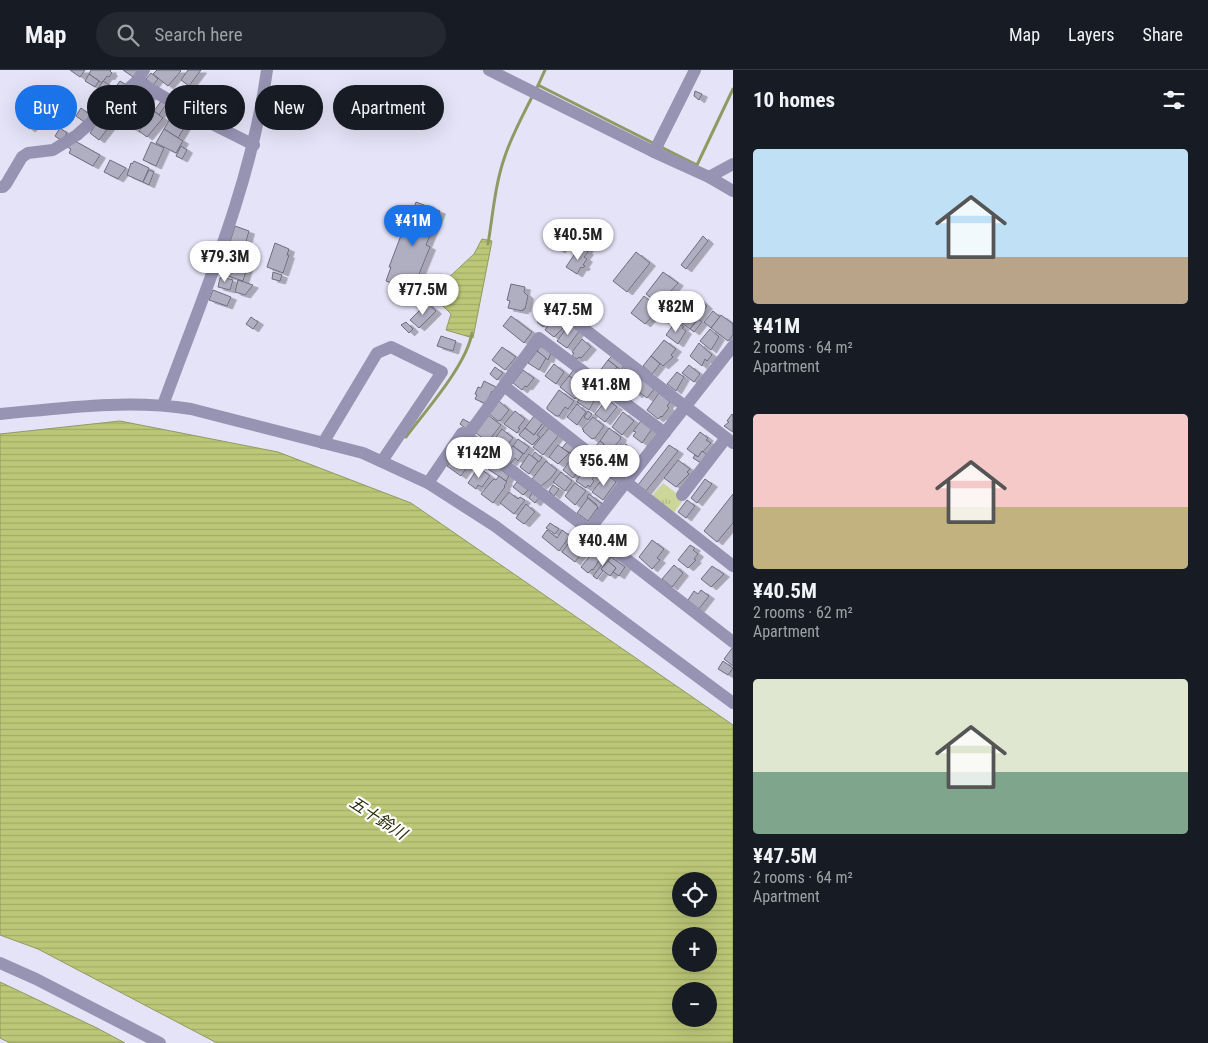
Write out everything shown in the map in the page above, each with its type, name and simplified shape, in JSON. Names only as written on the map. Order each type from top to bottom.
[{"type":"street","points":[[0,186],[3,187],[6,184],[22,157],[28,153],[53,150],[78,135],[137,82],[144,70]]},
{"type":"street","points":[[163,405],[238,200],[254,145],[267,70]]},
{"type":"street","points":[[489,70],[733,191]]},
{"type":"street","points":[[654,152],[695,70]]},
{"type":"street","points":[[137,82],[194,115],[254,145]]},
{"type":"street","points":[[709,178],[733,164]]},
{"type":"street","points":[[561,311],[730,441],[682,495]]},
{"type":"street","points":[[466,436],[539,338],[665,433]]},
{"type":"street","points":[[590,530],[733,346]]},
{"type":"street","points":[[323,443],[377,353],[391,347],[442,372],[382,461]]},
{"type":"street","points":[[504,386],[733,566]]},
{"type":"street","points":[[0,414],[91,405],[163,405],[191,409],[363,453],[428,483],[495,526],[733,703]]},
{"type":"street","points":[[428,483],[462,433],[733,642]]},
{"type":"street","points":[[0,963],[160,1043]]},
{"type":"green space","points":[[663,483],[684,499],[673,514],[651,497]]},
{"type":"water","points":[[482,239],[492,241],[473,338],[446,330],[451,314],[431,294],[474,254]]},
{"type":"water","name":"五十鈴川","points":[[120,421],[278,452],[411,503],[733,725],[733,1043],[217,1043],[38,949],[0,935],[0,434]]},
{"type":"water","points":[[0,982],[125,1043],[10,1043],[0,1038]]},
{"type":"building","points":[[70,70],[85,70],[80,77]]},
{"type":"building","points":[[91,70],[111,70],[112,73],[102,83],[89,74]]},
{"type":"building","points":[[123,70],[139,70],[136,79]]},
{"type":"building","points":[[157,70],[181,71],[169,85],[153,74]]},
{"type":"building","points":[[188,70],[201,70],[190,85],[181,80]]},
{"type":"building","points":[[151,73],[158,79],[153,85],[146,79]]},
{"type":"building","points":[[89,74],[99,81],[96,85],[92,85],[85,81]]},
{"type":"building","points":[[103,81],[109,85],[100,85]]},
{"type":"building","points":[[120,81],[126,85],[117,85]]},
{"type":"building","points":[[695,91],[702,94],[699,100],[694,96]]},
{"type":"building","points":[[162,100],[165,102],[165,106],[159,115],[155,110]]},
{"type":"building","points":[[81,108],[87,112],[87,124],[77,117]]},
{"type":"building","points":[[155,112],[163,118],[155,128]]},
{"type":"building","points":[[164,129],[183,141],[176,153],[156,143]]},
{"type":"building","points":[[59,130],[67,133],[62,141],[55,136]]},
{"type":"building","points":[[92,130],[107,130],[99,140],[90,133]]},
{"type":"building","points":[[140,130],[153,130],[147,137]]},
{"type":"building","points":[[166,130],[183,130],[178,138]]},
{"type":"building","points":[[75,141],[100,155],[93,166],[69,153],[71,149],[67,147]]},
{"type":"building","points":[[151,142],[164,148],[156,166],[143,160]]},
{"type":"building","points":[[181,146],[187,150],[182,159],[176,156]]},
{"type":"building","points":[[110,160],[126,168],[118,179],[104,172]]},
{"type":"building","points":[[134,161],[149,168],[143,182],[127,175],[131,163]]},
{"type":"building","points":[[149,170],[154,172],[149,185],[143,182]]},
{"type":"building","points":[[416,202],[440,211],[426,245],[430,247],[413,289],[410,288],[409,290],[386,281],[391,267],[389,267]]},
{"type":"building","points":[[235,226],[249,231],[244,249],[229,245]]},
{"type":"building","points":[[556,228],[568,234],[560,250],[548,243]]},
{"type":"building","points":[[587,233],[594,239],[586,251],[578,245]]},
{"type":"building","points":[[703,236],[708,241],[686,269],[681,265]]},
{"type":"building","points":[[275,243],[289,249],[283,273],[267,267]]},
{"type":"building","points":[[580,246],[588,252],[584,257],[587,259],[583,265],[585,266],[581,267],[577,274],[566,267]]},
{"type":"building","points":[[636,252],[650,263],[627,292],[613,281]]},
{"type":"building","points":[[226,261],[247,268],[243,281],[223,273]]},
{"type":"building","points":[[273,272],[282,275],[280,281],[272,279]]},
{"type":"building","points":[[663,272],[678,283],[669,293],[664,303],[662,302],[660,305],[646,294]]},
{"type":"building","points":[[220,278],[233,280],[230,290],[218,287]]},
{"type":"building","points":[[238,280],[253,285],[245,295],[235,292]]},
{"type":"building","points":[[511,284],[525,287],[524,292],[528,296],[523,311],[508,308],[510,301],[507,300]]},
{"type":"building","points":[[213,290],[231,297],[227,306],[209,300]]},
{"type":"building","points":[[678,295],[686,302],[669,323],[661,318],[674,297]]},
{"type":"building","points":[[644,296],[658,307],[645,324],[631,313]]},
{"type":"building","points":[[696,296],[707,306],[690,329],[678,320]]},
{"type":"building","points":[[427,303],[436,311],[419,328],[410,320]]},
{"type":"building","points":[[546,304],[554,311],[550,320],[543,327],[537,322],[539,320],[535,317]]},
{"type":"building","points":[[713,311],[720,317],[711,328],[704,322]]},
{"type":"building","points":[[721,315],[733,324],[733,335],[728,341],[711,328]]},
{"type":"building","points":[[511,316],[532,332],[524,343],[503,326]]},
{"type":"building","points":[[251,317],[258,322],[253,329],[246,324]]},
{"type":"building","points":[[554,318],[563,325],[563,328],[554,337],[545,330]]},
{"type":"building","points":[[698,319],[702,322],[694,332],[690,329]]},
{"type":"building","points":[[676,321],[686,331],[678,344],[666,335]]},
{"type":"building","points":[[406,322],[413,329],[409,333],[401,325]]},
{"type":"building","points":[[570,323],[580,330],[567,348],[557,341]]},
{"type":"building","points":[[710,329],[719,337],[711,350],[700,341]]},
{"type":"building","points":[[441,336],[456,341],[453,351],[437,346]]},
{"type":"building","points":[[582,339],[591,347],[581,358],[577,359],[572,356],[574,353],[572,352]]},
{"type":"building","points":[[664,340],[676,349],[671,355],[673,357],[663,366],[651,356]]},
{"type":"building","points":[[699,343],[712,355],[707,361],[705,359],[702,366],[690,356]]},
{"type":"building","points":[[541,346],[551,353],[548,360],[537,351]]},
{"type":"building","points":[[502,347],[516,357],[505,370],[492,360]]},
{"type":"building","points":[[537,351],[546,358],[539,370],[528,363]]},
{"type":"building","points":[[613,355],[625,364],[621,370],[608,360]]},
{"type":"building","points":[[651,356],[660,364],[652,374],[643,366]]},
{"type":"building","points":[[608,360],[617,367],[608,379],[604,380],[597,375]]},
{"type":"building","points":[[554,364],[564,372],[556,384],[545,376]]},
{"type":"building","points":[[689,365],[700,374],[694,382],[682,373]]},
{"type":"building","points":[[627,366],[636,373],[623,387],[615,381]]},
{"type":"building","points":[[495,367],[503,373],[497,380],[490,374]]},
{"type":"building","points":[[574,369],[585,378],[581,384],[569,376]]},
{"type":"building","points":[[523,370],[534,378],[522,390],[513,383]]},
{"type":"building","points":[[677,372],[684,377],[676,391],[667,384]]},
{"type":"building","points":[[637,375],[655,388],[647,398],[639,392],[637,395],[628,387]]},
{"type":"building","points":[[569,376],[581,384],[577,390],[580,392],[575,399],[560,387]]},
{"type":"building","points":[[484,381],[496,387],[486,403],[475,399],[478,387],[481,388]]},
{"type":"building","points":[[587,389],[597,396],[589,410],[577,402]]},
{"type":"building","points":[[559,390],[574,401],[568,409],[565,407],[559,416],[556,416],[547,407]]},
{"type":"building","points":[[659,393],[670,402],[667,406],[669,408],[658,419],[647,410]]},
{"type":"building","points":[[607,399],[617,407],[605,422],[595,414]]},
{"type":"building","points":[[499,401],[509,410],[498,421],[489,414]]},
{"type":"building","points":[[577,404],[586,412],[577,425],[567,417]]},
{"type":"building","points":[[515,411],[525,419],[518,428],[520,429],[517,433],[504,424]]},
{"type":"building","points":[[588,411],[592,414],[588,420],[584,417]]},
{"type":"building","points":[[623,412],[634,421],[622,435],[612,427]]},
{"type":"building","points":[[732,414],[733,432],[724,426],[729,422],[727,421]]},
{"type":"building","points":[[488,415],[501,425],[486,444],[485,440],[476,433]]},
{"type":"building","points":[[534,416],[543,423],[534,435],[525,428]]},
{"type":"building","points":[[593,417],[604,426],[595,438],[592,439],[582,429]]},
{"type":"building","points":[[463,419],[470,423],[466,429],[460,424]]},
{"type":"building","points":[[641,421],[652,429],[642,443],[633,436],[636,432],[633,431]]},
{"type":"building","points":[[543,423],[545,425],[537,435],[540,437],[532,445],[519,435],[525,428],[534,435]]},
{"type":"building","points":[[549,428],[559,435],[543,455],[533,447]]},
{"type":"building","points":[[609,428],[621,437],[612,449],[606,446],[603,449],[604,444],[600,441]]},
{"type":"building","points":[[502,429],[513,438],[500,454],[489,446]]},
{"type":"building","points":[[700,432],[711,443],[698,457],[687,449]]},
{"type":"building","points":[[518,439],[529,447],[524,454],[513,446]]},
{"type":"building","points":[[600,441],[604,444],[599,450],[595,447]]},
{"type":"building","points":[[567,442],[575,447],[570,453],[562,448]]},
{"type":"building","points":[[626,444],[633,451],[623,469],[613,461]]},
{"type":"building","points":[[464,445],[477,456],[469,466],[456,457]]},
{"type":"building","points":[[558,445],[569,453],[558,464],[549,457]]},
{"type":"building","points":[[669,445],[678,451],[646,491],[638,485]]},
{"type":"building","points":[[513,446],[523,454],[518,461],[515,458],[511,463],[504,457]]},
{"type":"building","points":[[606,446],[617,450],[612,458],[602,451]]},
{"type":"building","points":[[702,451],[707,455],[701,463],[693,458],[695,455],[698,457]]},
{"type":"building","points":[[535,452],[542,458],[539,462],[532,456]]},
{"type":"building","points":[[576,452],[586,460],[573,478],[563,470]]},
{"type":"building","points":[[529,454],[538,461],[529,474],[520,467]]},
{"type":"building","points":[[454,457],[467,467],[461,476],[447,466]]},
{"type":"building","points":[[678,460],[690,469],[687,472],[689,474],[676,487],[664,478]]},
{"type":"building","points":[[546,461],[557,470],[541,486],[532,479]]},
{"type":"building","points":[[493,463],[509,476],[506,481],[488,469]]},
{"type":"building","points":[[589,464],[598,471],[592,479],[594,481],[590,487],[588,485],[586,488],[576,481]]},
{"type":"building","points":[[481,469],[490,476],[482,487],[478,485],[476,489],[468,483],[476,471],[478,472]]},
{"type":"building","points":[[561,472],[572,481],[565,491],[553,482]]},
{"type":"building","points":[[606,474],[616,482],[603,500],[592,492]]},
{"type":"building","points":[[499,476],[507,482],[493,503],[481,494]]},
{"type":"building","points":[[705,479],[712,484],[697,503],[691,498]]},
{"type":"building","points":[[517,482],[528,490],[523,495],[513,487]]},
{"type":"building","points":[[575,483],[586,491],[575,505],[565,496]]},
{"type":"building","points":[[553,485],[559,489],[554,496],[549,491]]},
{"type":"building","points":[[509,492],[518,499],[520,497],[525,500],[514,514],[500,503]]},
{"type":"building","points":[[532,493],[539,498],[535,503],[529,498]]},
{"type":"building","points":[[589,494],[602,504],[598,510],[596,504],[587,497]]},
{"type":"building","points":[[733,494],[733,523],[717,542],[704,531]]},
{"type":"building","points":[[588,498],[598,507],[588,521],[577,513]]},
{"type":"building","points":[[687,500],[695,506],[686,518],[678,512]]},
{"type":"building","points":[[526,504],[535,512],[524,524],[516,518]]},
{"type":"building","points":[[550,523],[559,529],[555,534],[546,528]]},
{"type":"building","points":[[547,530],[557,538],[562,530],[570,536],[559,551],[542,537]]},
{"type":"building","points":[[574,536],[587,546],[575,562],[562,552]]},
{"type":"building","points":[[589,536],[596,542],[591,548],[584,543]]},
{"type":"building","points":[[652,540],[664,549],[657,558],[660,560],[652,569],[639,557]]},
{"type":"building","points":[[690,545],[695,548],[693,550],[698,554],[694,559],[696,560],[688,568],[678,560]]},
{"type":"building","points":[[592,553],[600,559],[593,570],[588,573],[581,567]]},
{"type":"building","points":[[611,553],[615,556],[614,558],[611,557],[601,569],[603,571],[597,579],[593,576]]},
{"type":"building","points":[[611,557],[625,567],[619,576],[613,572],[616,568],[608,561]]},
{"type":"building","points":[[608,561],[616,568],[610,576],[601,569]]},
{"type":"building","points":[[674,565],[683,573],[672,587],[662,579]]},
{"type":"building","points":[[712,566],[724,574],[711,587],[701,579]]},
{"type":"building","points":[[701,590],[709,596],[698,610],[688,600],[694,591],[698,594]]},
{"type":"building","points":[[733,647],[733,666],[724,659]]},
{"type":"building","points":[[723,661],[733,668],[728,675],[718,669]]},
{"type":"waterway","points":[[536,90],[545,70]]},
{"type":"waterway","points":[[538,85],[655,144]]},
{"type":"waterway","points":[[661,147],[697,165],[733,89]]},
{"type":"waterway","points":[[488,244],[502,167],[511,140],[533,95]]},
{"type":"waterway","points":[[406,437],[454,373],[468,346],[472,333]]}]
